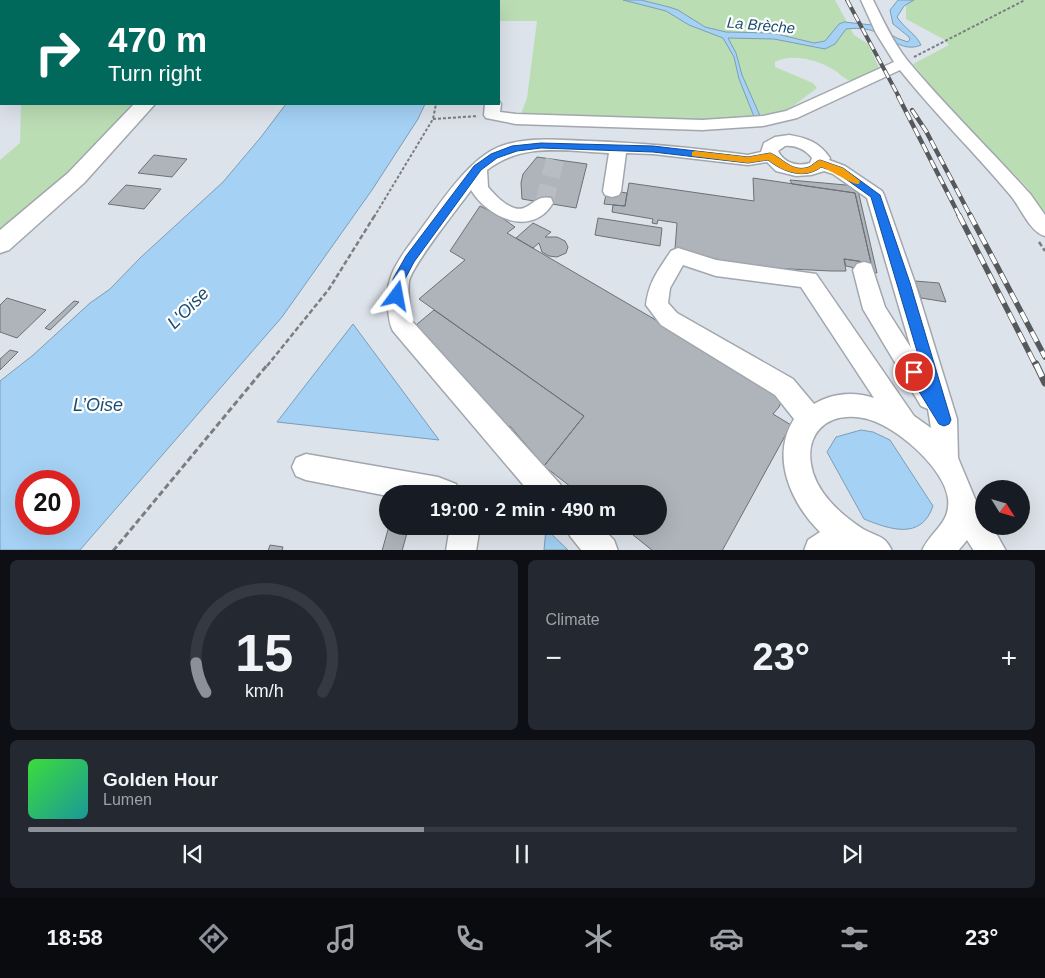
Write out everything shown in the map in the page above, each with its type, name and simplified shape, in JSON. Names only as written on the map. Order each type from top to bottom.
[{"type":"main road","points":[[0,244],[76,178],[145,105]]},
{"type":"street","points":[[867,0],[878,23],[899,56],[940,108],[1007,178],[1045,229]]},
{"type":"street","points":[[493,110],[526,119],[684,124],[739,124],[763,121],[791,115],[899,56]]},
{"type":"street","points":[[788,140],[797,141],[813,148],[821,158],[820,163],[812,170],[797,170],[781,165],[770,156],[769,151],[774,143],[788,140]]},
{"type":"street","points":[[542,485],[401,324],[397,296],[399,279],[410,259],[478,168],[494,156],[515,148],[541,145],[557,153],[618,148],[653,149],[748,160],[770,156]]},
{"type":"street","points":[[612,191],[618,148]]},
{"type":"street","points":[[820,163],[840,170],[875,195],[904,283],[944,420],[945,460]]},
{"type":"street","points":[[478,168],[479,188],[494,205],[507,214],[522,217],[538,210],[544,203]]},
{"type":"street","points":[[810,419],[784,387],[669,319],[657,305],[659,287],[678,256],[716,268],[808,280],[903,421]]},
{"type":"street","points":[[864,270],[874,309],[944,420]]},
{"type":"street","points":[[877,550],[865,546],[844,534],[822,514],[807,492],[798,470],[796,448],[800,430],[812,416],[831,407],[853,405],[878,410],[903,421],[926,438],[945,460],[957,482],[962,505],[960,526],[950,543],[937,550]]},
{"type":"street","points":[[306,467],[405,485]]},
{"type":"street","points":[[962,505],[991,550]]},
{"type":"street","points":[[819,550],[844,534]]},
{"type":"street","points":[[461,550],[464,535]]},
{"type":"street","points":[[589,535],[603,550]]},
{"type":"path","points":[[899,56],[1025,0]]},
{"type":"path","points":[[113,550],[220,425],[329,289],[406,166],[433,119],[436,105]]},
{"type":"path","points":[[433,119],[493,110]]},
{"type":"green space","points":[[500,0],[835,0],[854,35],[868,44],[880,70],[852,81],[828,66],[813,61],[797,58],[782,59],[775,62],[775,67],[813,83],[817,88],[788,110],[750,121],[521,114],[527,98],[537,21],[500,21]]},
{"type":"green space","points":[[906,0],[1045,0],[1045,213],[1026,186],[961,122],[913,64],[949,45],[945,40],[906,19]]},
{"type":"green space","points":[[21,105],[132,105],[84,158],[0,230],[0,160],[20,143]]},
{"type":"water","points":[[623,0],[641,0],[669,7],[678,10],[705,27],[726,32],[773,33],[814,43],[825,41],[839,24],[844,22],[872,25],[908,42],[910,39],[908,36],[893,24],[890,10],[898,0],[914,0],[904,6],[897,17],[921,45],[914,47],[902,46],[873,31],[860,28],[846,29],[835,44],[825,49],[774,39],[728,38],[736,53],[742,75],[761,118],[755,119],[739,79],[734,57],[723,38],[689,25],[666,11]]},
{"type":"water","name":"L’Oise","points":[[285,105],[425,105],[418,119],[372,190],[282,317],[80,550],[0,550],[0,381],[32,356],[90,303],[110,289],[140,258],[223,182]]},
{"type":"water","points":[[353,324],[439,440],[277,422]]},
{"type":"water","points":[[861,430],[873,432],[890,440],[933,506],[928,517],[921,524],[912,528],[894,529],[864,519],[827,452],[836,437]]},
{"type":"water","points":[[545,535],[552,535],[568,550],[544,550]]},
{"type":"building","points":[[154,155],[187,159],[172,177],[138,173]]},
{"type":"building","points":[[537,157],[587,164],[576,208],[522,199],[521,183],[523,174]]},
{"type":"building","points":[[753,178],[855,193],[871,263],[844,259],[846,271],[831,271],[770,268],[724,261],[675,249],[677,223],[658,220],[657,224],[652,223],[653,219],[612,212],[613,205],[625,206],[629,183],[754,201]]},
{"type":"building","points":[[790,180],[857,186],[877,273],[846,266],[844,259],[871,263],[855,193],[792,184]]},
{"type":"building","points":[[126,185],[161,189],[144,209],[108,204]]},
{"type":"building","points":[[607,190],[627,193],[625,206],[604,204]]},
{"type":"building","points":[[480,206],[498,215],[515,227],[507,233],[784,395],[779,407],[773,414],[791,425],[723,550],[652,550],[633,535],[667,535],[667,485],[568,485],[544,466],[584,416],[419,299],[465,260],[450,251]]},
{"type":"building","points":[[598,218],[662,228],[660,246],[595,235]]},
{"type":"building","points":[[533,223],[551,232],[545,237],[557,237],[565,241],[568,247],[566,253],[557,257],[549,256],[542,252],[539,243],[533,248],[516,238]]},
{"type":"building","points":[[915,281],[939,283],[946,302],[921,298]]},
{"type":"building","points":[[7,298],[46,310],[17,338],[0,332],[0,305]]},
{"type":"building","points":[[74,301],[79,302],[50,330],[45,328]]},
{"type":"building","points":[[434,310],[584,416],[544,466],[510,426],[500,434],[410,330]]},
{"type":"building","points":[[10,350],[18,352],[0,370],[0,359]]},
{"type":"building","points":[[386,535],[406,535],[402,550],[382,550]]},
{"type":"building","points":[[270,545],[283,547],[282,550],[268,550]]},
{"type":"tunnel","points":[[544,203],[555,160]]},
{"type":"railway","points":[[847,0],[899,97]]},
{"type":"railway","points":[[898,96],[960,217]]},
{"type":"railway","points":[[912,110],[926,131],[971,217]]},
{"type":"railway","points":[[959,215],[1036,366]]},
{"type":"railway","points":[[970,215],[1045,357]]},
{"type":"railway","points":[[1036,364],[1045,383]]},
{"type":"slow traffic","points":[[695,154],[748,160],[770,156],[774,161],[788,169],[805,171],[812,170],[820,163],[840,170],[855,181]]},
{"type":"route","points":[[397,296],[399,279],[410,259],[478,168],[494,156],[515,148],[541,145],[653,149],[748,160],[770,156],[774,161],[788,169],[805,171],[812,170],[820,163],[840,170],[875,195],[904,283],[944,420],[914,372]]},
{"type":"water label","name":"La Brèche","points":[[761,25]]},
{"type":"water label","name":"L'Oise","points":[[188,308]]}]
